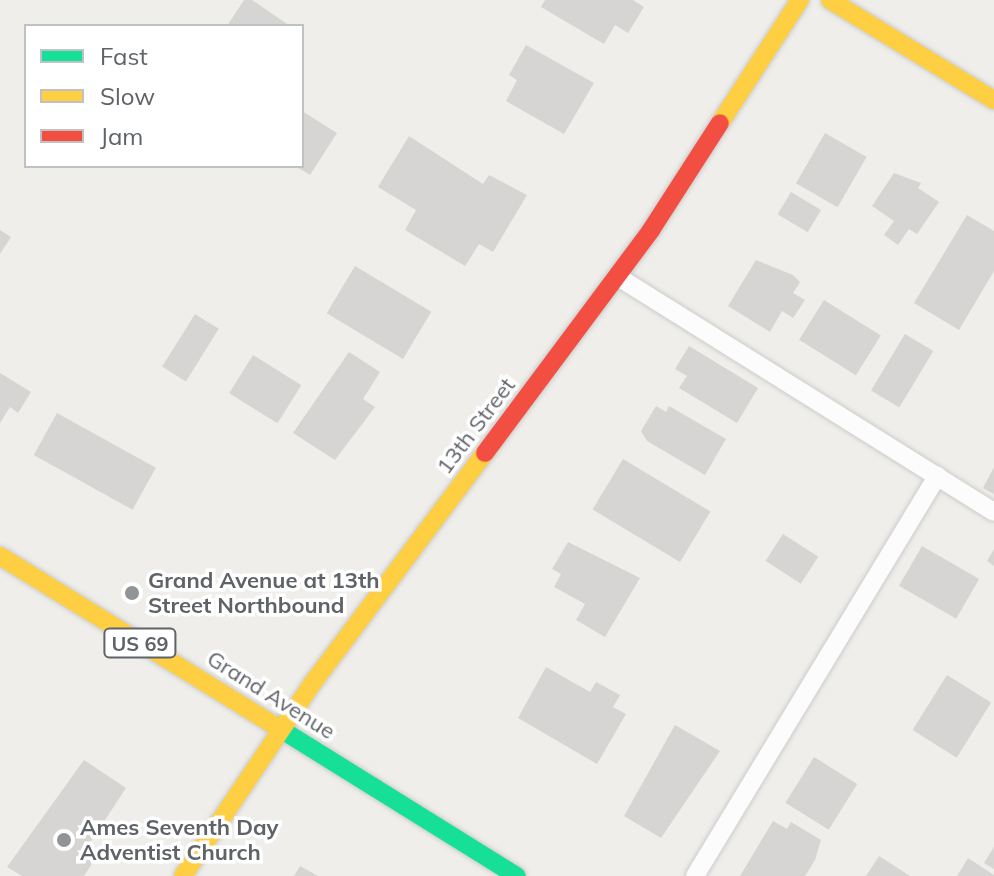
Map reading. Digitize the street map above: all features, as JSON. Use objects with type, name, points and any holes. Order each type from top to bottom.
[{"type":"main road","name":"13th Street","points":[[183,876],[281,728],[618,277],[800,0]]},
{"type":"main road","points":[[830,0],[994,100]]},
{"type":"main road","name":"Grand Avenue","points":[[0,556],[517,876]]},
{"type":"lane","points":[[618,277],[994,512]]},
{"type":"lane","points":[[695,876],[937,476]]},
{"type":"building","points":[[244,0],[252,0],[287,24],[228,24]]},
{"type":"building","points":[[545,0],[633,0],[644,7],[628,33],[615,25],[604,44],[541,7]]},
{"type":"building","points":[[526,45],[594,83],[564,134],[506,101],[517,80],[509,75]]},
{"type":"building","points":[[304,112],[337,133],[310,175],[298,168],[304,168]]},
{"type":"building","points":[[825,133],[867,157],[838,207],[796,183]]},
{"type":"building","points":[[409,136],[483,184],[489,175],[527,195],[493,252],[479,244],[465,266],[405,230],[416,210],[378,187]]},
{"type":"building","points":[[894,173],[921,183],[918,188],[939,202],[917,234],[909,229],[898,245],[884,235],[894,221],[872,206]]},
{"type":"building","points":[[791,192],[821,210],[808,232],[778,214]]},
{"type":"building","points":[[967,215],[994,231],[994,271],[959,330],[914,303]]},
{"type":"building","points":[[0,230],[11,237],[0,254]]},
{"type":"building","points":[[756,260],[793,275],[800,282],[793,293],[805,300],[793,318],[782,311],[770,332],[728,306]]},
{"type":"building","points":[[355,266],[431,312],[403,359],[327,313]]},
{"type":"building","points":[[824,300],[881,336],[856,375],[799,340]]},
{"type":"building","points":[[195,314],[219,329],[186,381],[162,367]]},
{"type":"building","points":[[905,334],[933,351],[899,408],[871,391]]},
{"type":"building","points":[[689,346],[758,388],[737,423],[679,388],[687,376],[675,369]]},
{"type":"building","points":[[349,352],[380,372],[363,399],[375,407],[335,460],[293,433]]},
{"type":"building","points":[[253,355],[301,385],[277,423],[229,393]]},
{"type":"building","points":[[0,373],[31,392],[18,413],[10,407],[0,423]]},
{"type":"building","points":[[656,406],[666,412],[669,406],[726,439],[705,475],[647,441],[641,431]]},
{"type":"building","points":[[57,413],[156,468],[133,510],[34,455]]},
{"type":"building","points":[[623,459],[710,512],[680,562],[593,510]]},
{"type":"building","points":[[994,467],[994,494],[983,488]]},
{"type":"building","points":[[783,534],[818,557],[801,584],[766,561]]},
{"type":"building","points":[[568,542],[640,578],[605,637],[576,620],[585,604],[554,587],[561,574],[552,569]]},
{"type":"building","points":[[922,546],[979,579],[956,619],[899,586]]},
{"type":"building","points":[[994,549],[994,566],[987,561]]},
{"type":"building","points":[[546,667],[590,692],[596,682],[620,695],[613,707],[626,714],[597,764],[518,718]]},
{"type":"building","points":[[947,675],[991,703],[957,758],[913,730]]},
{"type":"building","points":[[675,725],[720,751],[661,838],[624,816]]},
{"type":"building","points":[[814,757],[857,784],[829,830],[785,803]]},
{"type":"building","points":[[84,760],[126,788],[82,855],[93,862],[84,876],[22,876],[7,867]]},
{"type":"building","points":[[773,821],[787,829],[791,822],[821,840],[815,860],[805,876],[740,876]]},
{"type":"building","points":[[994,847],[994,869],[984,863]]},
{"type":"building","points":[[879,856],[910,876],[866,876]]},
{"type":"building","points":[[968,858],[994,875],[994,876],[957,876]]},
{"type":"building","points":[[300,866],[318,876],[294,876]]},
{"type":"traffic: fast","points":[[274,725],[517,876]]},
{"type":"traffic: slow","points":[[720,123],[800,0]]},
{"type":"traffic: slow","points":[[830,0],[994,100]]},
{"type":"traffic: slow","points":[[183,876],[312,684],[485,453]]},
{"type":"traffic: slow","points":[[0,556],[274,725]]},
{"type":"traffic: jam","points":[[485,453],[651,230],[720,123]]},
{"type":"place","name":"Grand Avenue at 13th Street Northbound","points":[[132,593]]},
{"type":"place","name":"Ames Seventh Day Adventist Church","points":[[64,840]]}]
